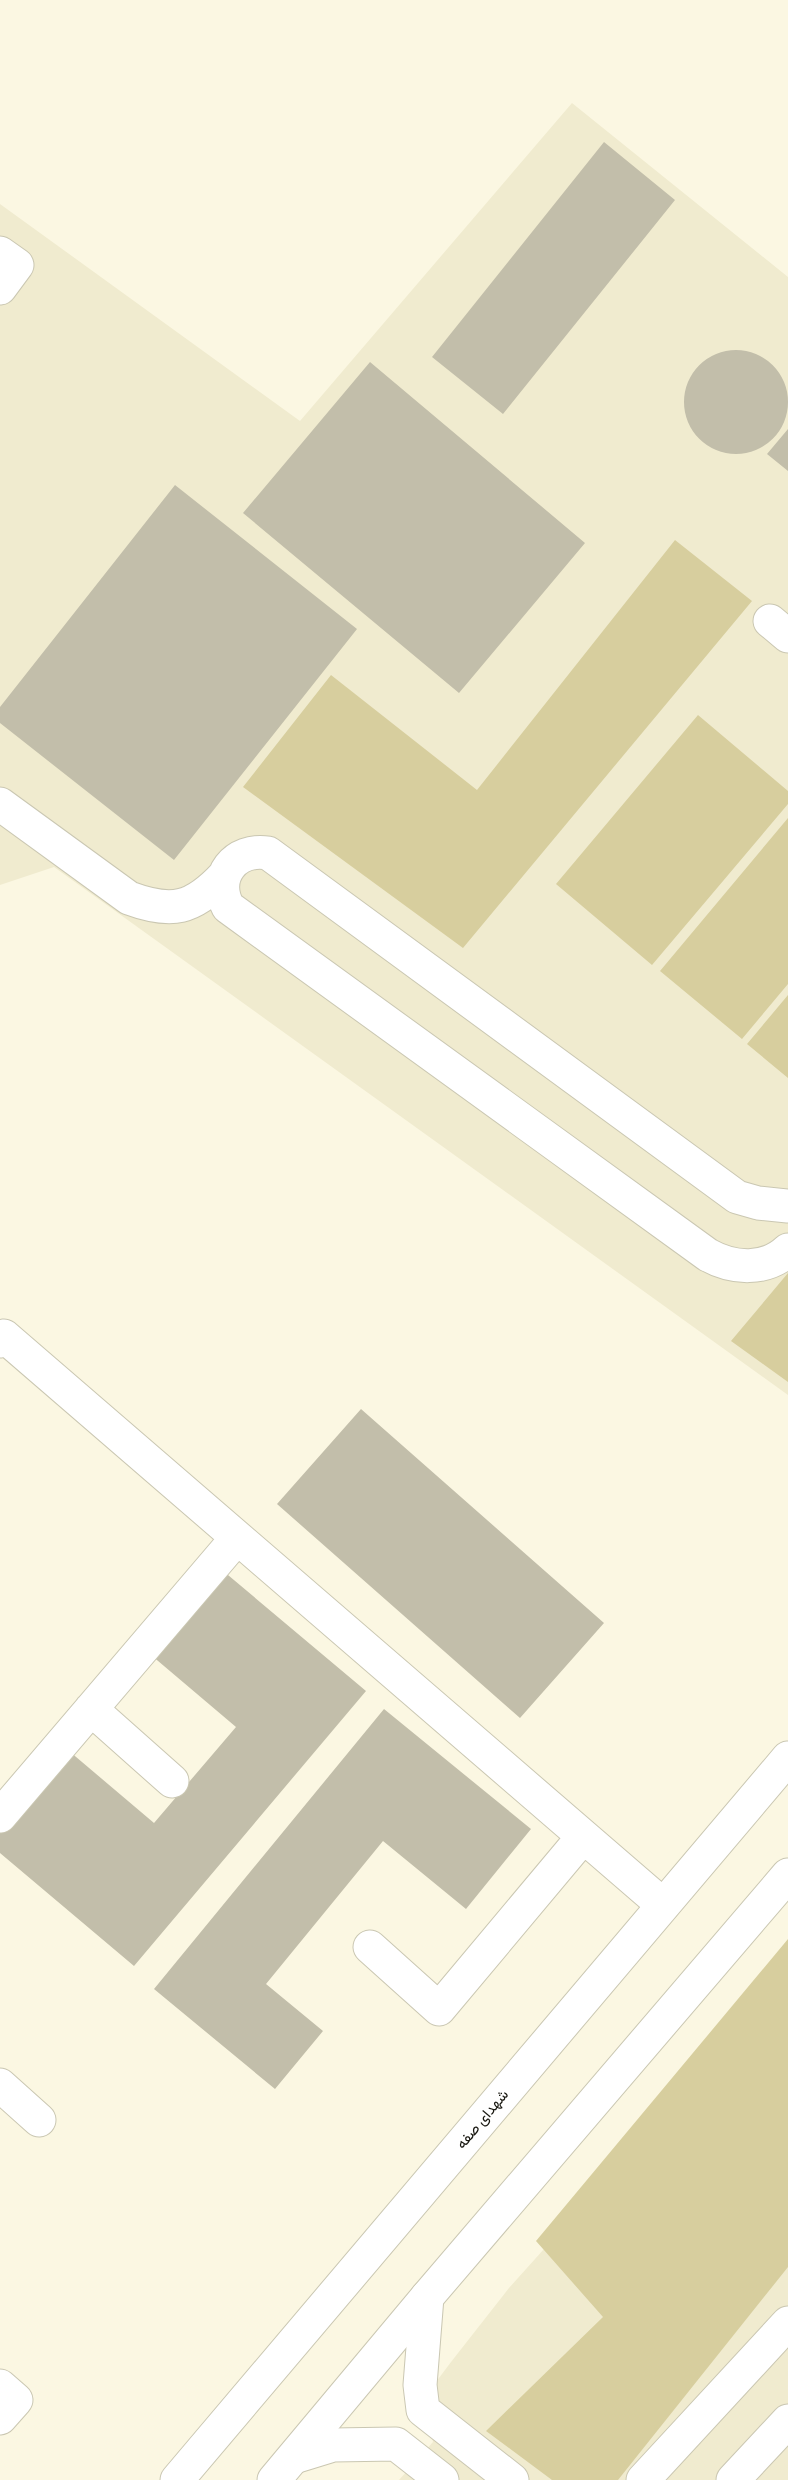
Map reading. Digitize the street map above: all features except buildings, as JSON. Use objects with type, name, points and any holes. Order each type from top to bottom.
[{"type":"main road","points":[[0,253],[17,265],[0,288]]},
{"type":"main road","points":[[0,804],[129,898],[148,905],[178,908],[192,902],[224,876],[237,858],[257,851],[268,853],[737,1197],[759,1203],[788,1206]]},
{"type":"main road","points":[[224,876],[223,897],[228,907],[708,1255],[736,1266],[755,1265],[772,1262],[788,1250]]},
{"type":"main road","points":[[0,1341],[4,1336],[663,1905]]},
{"type":"main road","points":[[0,1816],[237,1538]]},
{"type":"main road","points":[[91,1709],[172,1781]]},
{"type":"main road","name":"شهدای صفه","points":[[177,2480],[788,1758]]},
{"type":"main road","points":[[370,1947],[439,2009],[583,1837]]},
{"type":"main road","points":[[284,2469],[426,2297],[788,1876]]},
{"type":"main road","points":[[0,2085],[39,2120]]},
{"type":"main road","points":[[426,2297],[420,2385],[423,2410],[512,2480]]},
{"type":"main road","points":[[643,2480],[788,2323]]},
{"type":"main road","points":[[0,2386],[16,2400],[0,2418]]},
{"type":"main road","points":[[396,2444],[423,2410]]},
{"type":"main road","points":[[733,2480],[788,2421]]},
{"type":"main road","points":[[284,2469],[333,2445],[396,2444],[442,2480]]},
{"type":"shaded area","points":[[572,103],[788,277],[788,1395],[54,867],[0,885],[0,204],[300,421]]},
{"type":"shaded area","points":[[675,540],[752,601],[463,948],[243,787],[331,675],[477,790]]},
{"type":"shaded area","points":[[698,715],[788,791],[788,804],[652,965],[556,884]]},
{"type":"shaded area","points":[[788,818],[788,984],[742,1039],[660,971]]},
{"type":"shaded area","points":[[788,995],[788,1078],[747,1044]]},
{"type":"shaded area","points":[[788,1273],[788,1382],[731,1341]]},
{"type":"shaded area","points":[[788,1939],[788,2267],[618,2480],[552,2480],[486,2431],[603,2317],[536,2241]]},
{"type":"shaded area","points":[[788,1977],[788,2480],[399,2480],[433,2442],[431,2432],[436,2382],[451,2362],[509,2288]]}]
